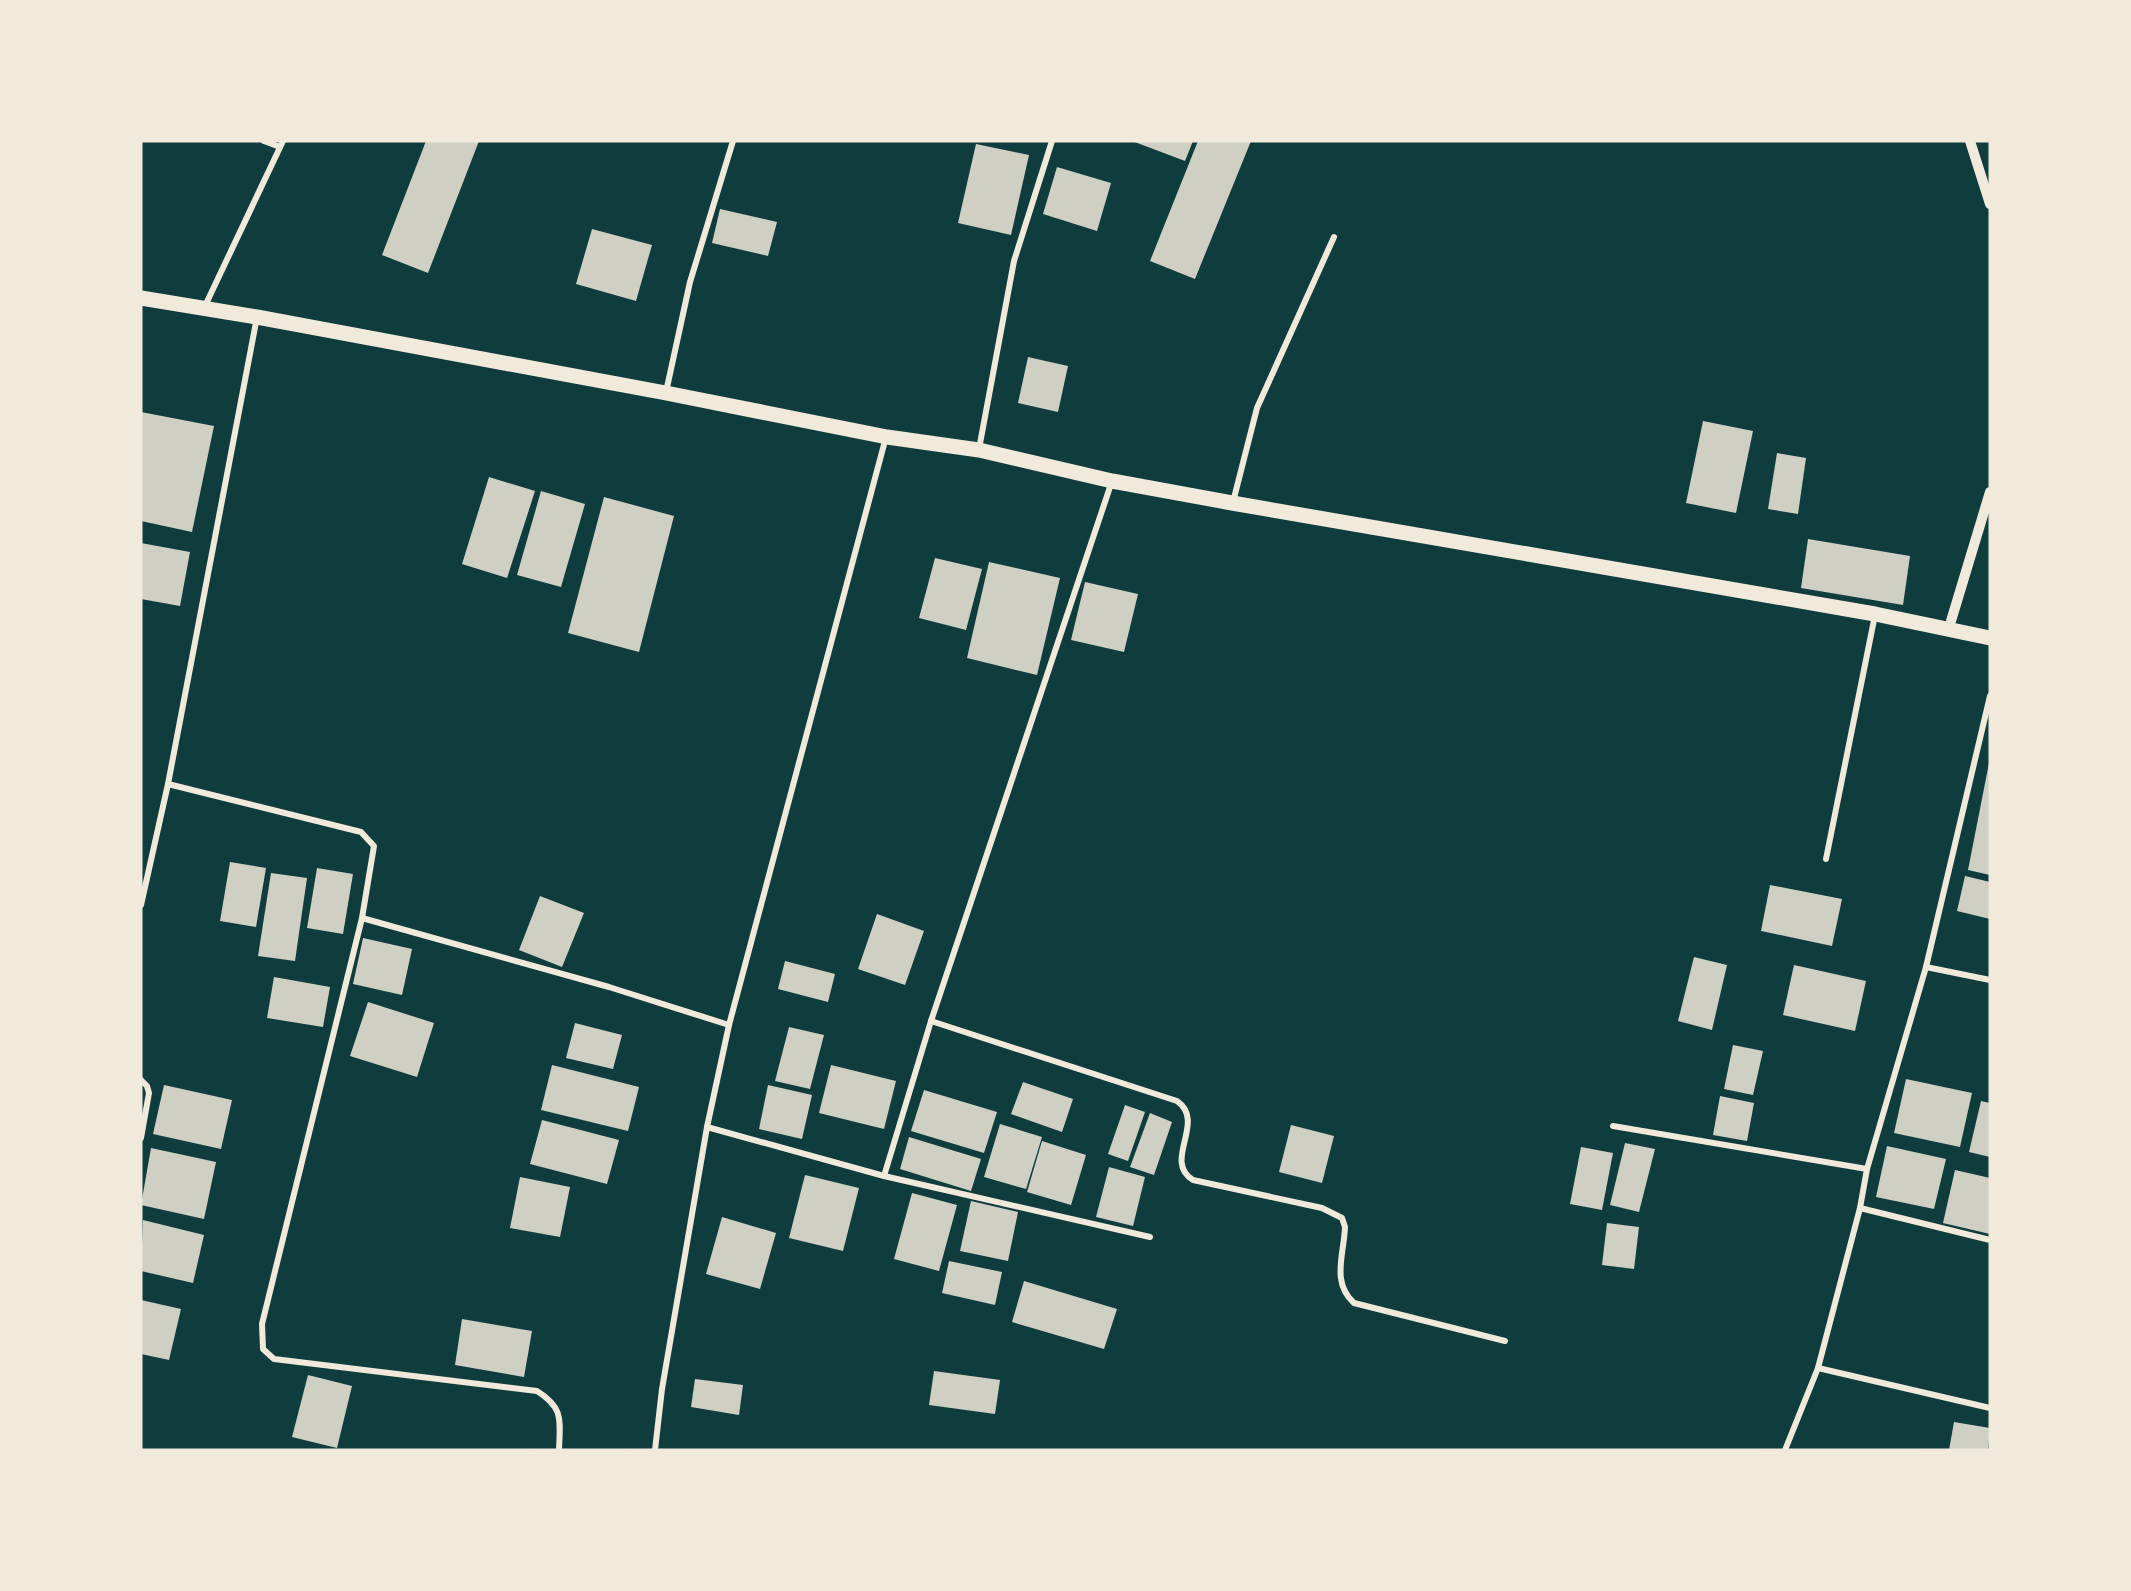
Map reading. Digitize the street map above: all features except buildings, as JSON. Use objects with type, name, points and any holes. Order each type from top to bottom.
[{"type":"main road","points":[[141,298],[257,317],[666,393],[887,437],[979,450],[1112,481],[1875,614],[1990,638]]},
{"type":"street","points":[[204,309],[282,144],[264,141]]},
{"type":"street","points":[[666,393],[690,282],[733,141]]},
{"type":"street","points":[[979,450],[1014,261],[1052,141]]},
{"type":"street","points":[[1970,141],[1990,204]]},
{"type":"street","points":[[1232,503],[1257,408],[1334,237]]},
{"type":"street","points":[[141,905],[168,784],[257,317]]},
{"type":"street","points":[[656,1450],[662,1389],[707,1127],[729,1025],[887,437]]},
{"type":"street","points":[[884,1176],[931,1021],[1112,481]]},
{"type":"street","points":[[1948,631],[1990,492]]},
{"type":"street","points":[[1826,859],[1875,614]]},
{"type":"street","points":[[1785,1450],[1818,1368],[1860,1208],[1867,1169],[1926,967],[1990,696]]},
{"type":"street","points":[[168,784],[361,832],[374,846],[362,918],[262,1324],[263,1349],[274,1359],[537,1391],[555,1404],[559,1412],[559,1450]]},
{"type":"street","points":[[362,918],[598,983],[729,1025]]},
{"type":"street","points":[[1926,967],[1990,980]]},
{"type":"street","points":[[931,1021],[1177,1101],[1187,1112],[1188,1123],[1181,1163],[1182,1171],[1187,1176],[1193,1180],[1322,1208],[1342,1218],[1345,1227],[1339,1283],[1344,1293],[1354,1303],[1504,1341]]},
{"type":"street","points":[[141,1080],[147,1086],[149,1093],[141,1138]]},
{"type":"street","points":[[1613,1126],[1867,1169]]},
{"type":"street","points":[[707,1127],[884,1176],[1149,1237]]},
{"type":"street","points":[[1860,1208],[1990,1240]]},
{"type":"street","points":[[1818,1368],[1990,1408]]}]
